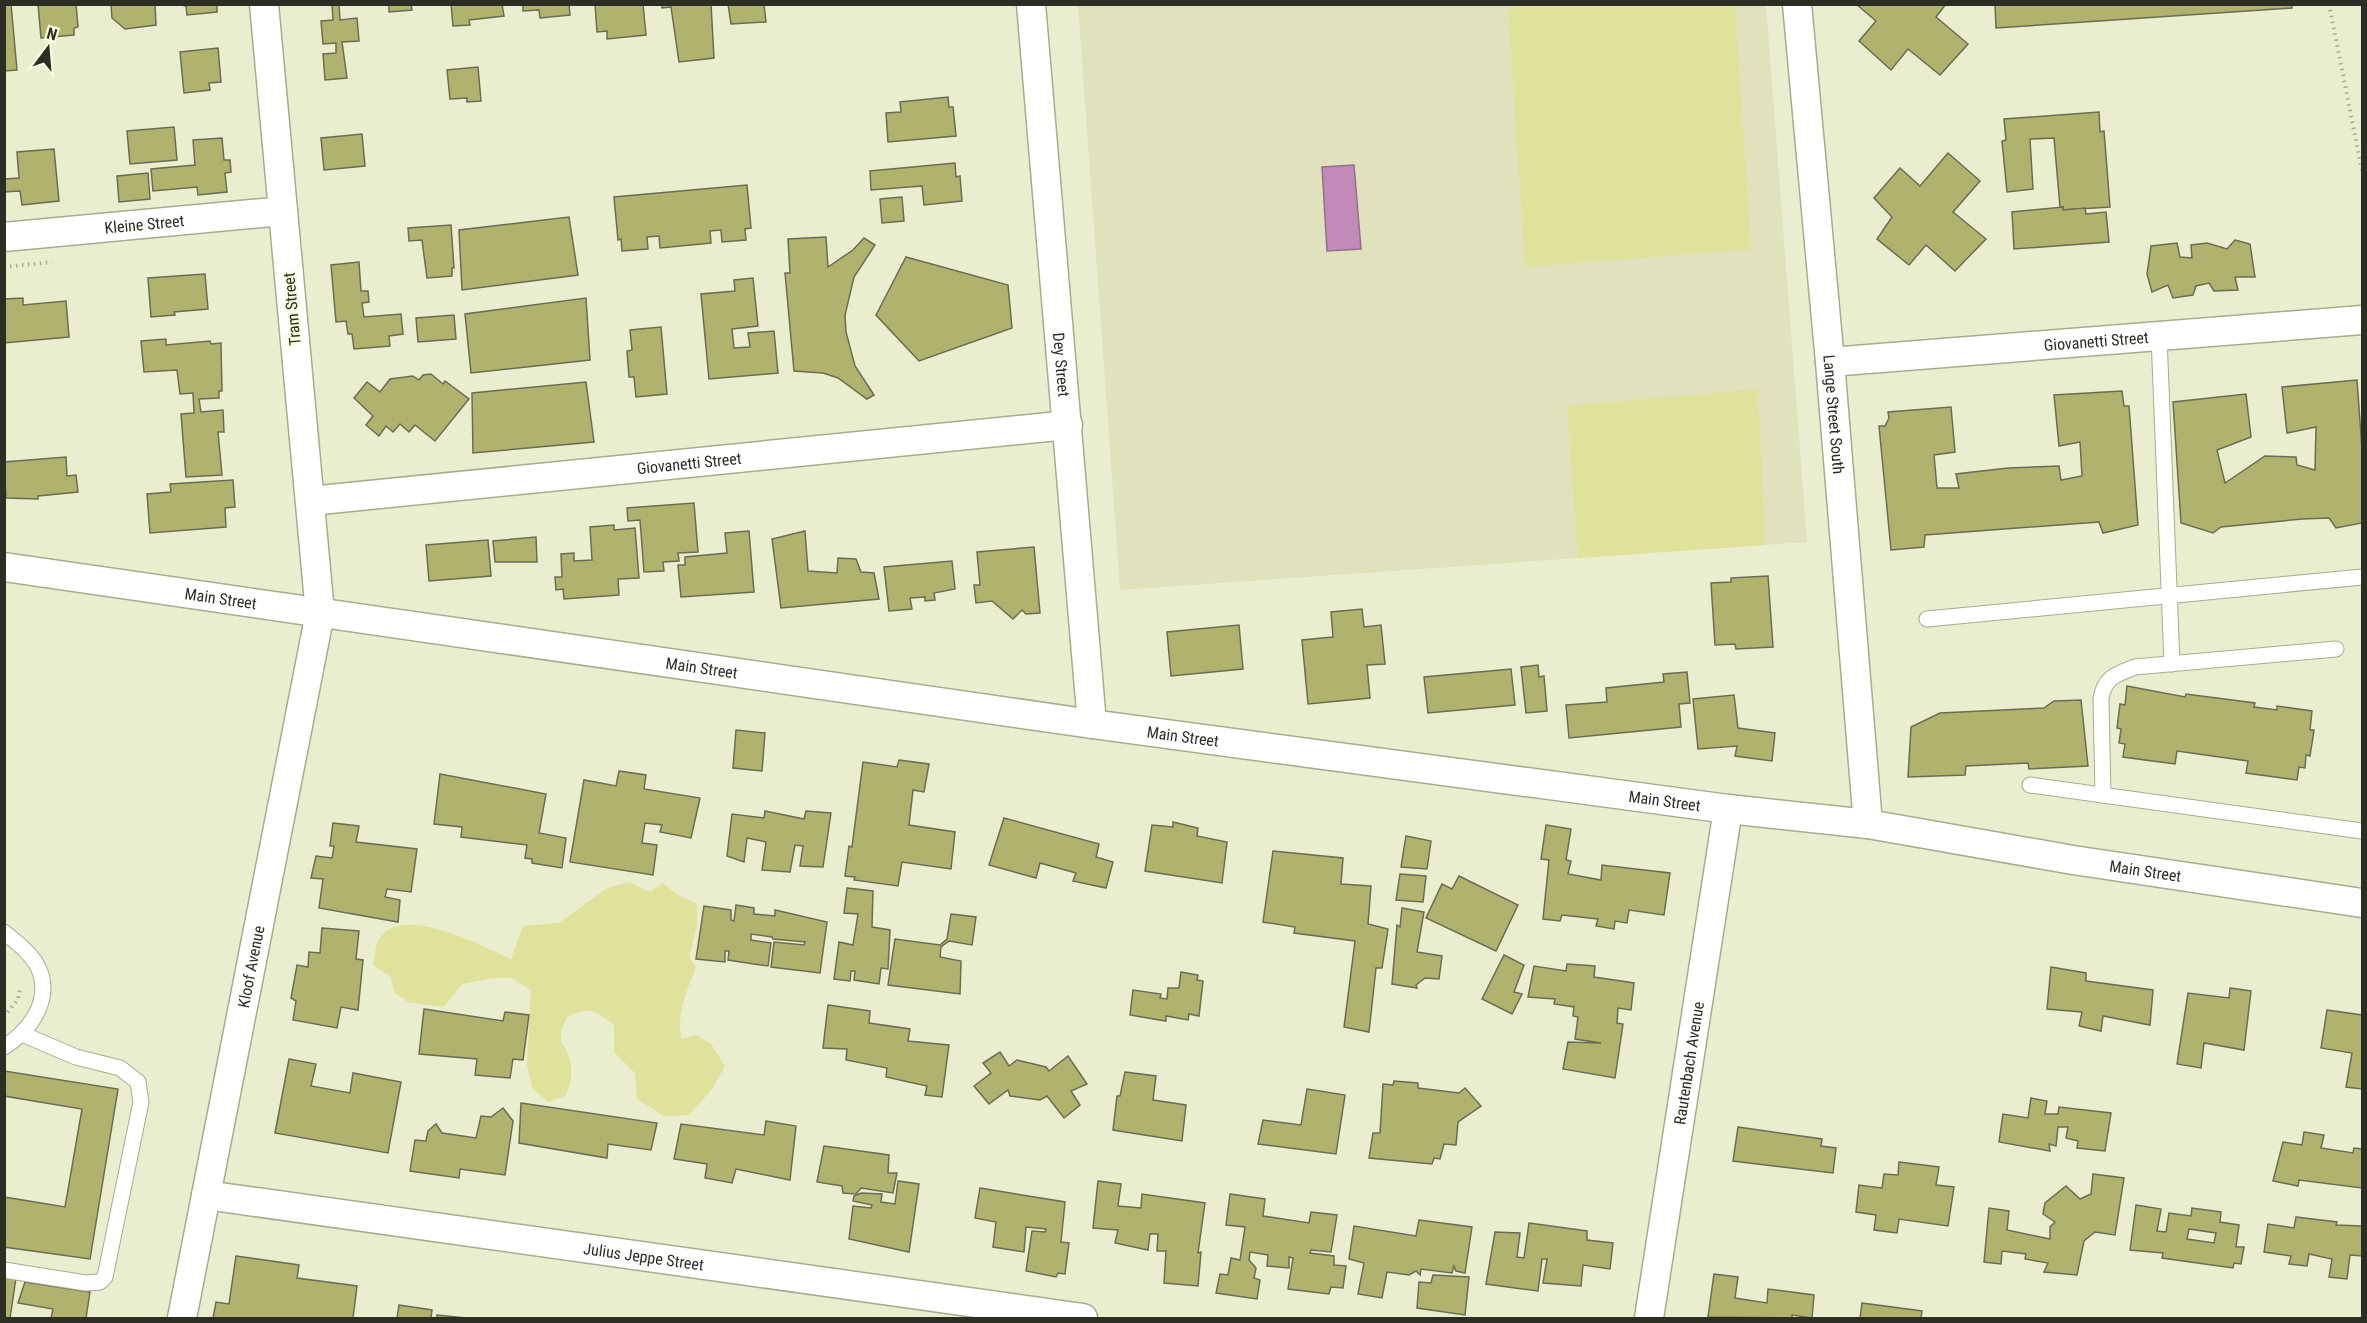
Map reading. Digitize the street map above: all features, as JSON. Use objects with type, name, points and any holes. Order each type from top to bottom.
[{"type":"street","name":"Tram Street","points":[[264,4],[320,612]]},
{"type":"street","name":"Dey Street","points":[[1031,4],[1092,723]]},
{"type":"street","name":"Lange Street South","points":[[1797,4],[1830,362],[1868,825]]},
{"type":"street","name":"Kleine Street","points":[[4,237],[283,211]]},
{"type":"street","name":"Giovanetti Street","points":[[1830,362],[2362,320]]},
{"type":"street","name":"Giovanetti Street","points":[[310,501],[1068,426]]},
{"type":"street","name":"Main Street","points":[[4,567],[1092,723],[1728,809],[1868,825],[2073,860],[2362,903]]},
{"type":"street","name":"Kloof Avenue","points":[[182,1318],[320,612]]},
{"type":"street","name":"Rautenbach Avenue","points":[[1649,1318],[1728,809]]},
{"type":"street","name":"Julius Jeppe Street","points":[[206,1195],[1083,1318]]},
{"type":"lane","points":[[2159,336],[2172,664]]},
{"type":"lane","points":[[1927,619],[2362,577]]},
{"type":"lane","points":[[2103,795],[2103,687],[2112,676],[2135,667],[2336,649]]},
{"type":"lane","points":[[2030,785],[2362,831]]},
{"type":"lane","points":[[4,932],[38,967],[42,986],[37,1014],[22,1034],[4,1047]]},
{"type":"lane","points":[[4,1270],[86,1283],[100,1282],[105,1277],[141,1102],[138,1082],[120,1068],[76,1056],[22,1034]]},
{"type":"path","points":[[2329,4],[2362,171]]},
{"type":"path","points":[[4,1017],[18,999],[22,984],[18,945]]},
{"type":"shaded area","points":[[1078,5],[1766,5],[1807,542],[1120,590]]},
{"type":"shaded area","points":[[1354,165],[1361,249],[1327,251],[1322,167]]},
{"type":"green space","points":[[1508,5],[1735,5],[1751,249],[1525,267]]},
{"type":"green space","points":[[1758,389],[1765,545],[1578,558],[1567,406]]},
{"type":"green space","points":[[630,882],[650,892],[662,883],[682,897],[697,903],[697,926],[689,957],[696,967],[683,1003],[680,1030],[682,1039],[697,1035],[711,1044],[725,1066],[713,1088],[689,1115],[664,1116],[637,1099],[635,1073],[614,1052],[614,1025],[597,1013],[582,1011],[568,1016],[561,1030],[561,1042],[570,1061],[570,1082],[565,1096],[548,1102],[532,1088],[527,1064],[531,990],[512,978],[493,978],[462,984],[444,1007],[408,1002],[394,992],[391,977],[373,965],[380,938],[391,928],[406,925],[424,926],[444,931],[511,959],[523,926],[559,923],[607,888]]},
{"type":"building","points":[[4,4],[11,4],[17,70],[4,71]]},
{"type":"building","points":[[38,4],[76,4],[78,27],[74,28],[74,35],[41,38]]},
{"type":"building","points":[[111,4],[155,4],[156,25],[125,29],[112,18]]},
{"type":"building","points":[[177,4],[217,4],[217,12],[187,15],[186,6]]},
{"type":"building","points":[[332,4],[339,4],[340,20],[357,18],[359,41],[342,42],[347,78],[325,80],[323,54],[336,53],[336,43],[323,44],[321,21],[333,20]]},
{"type":"building","points":[[389,4],[411,4],[412,10],[389,12]]},
{"type":"building","points":[[451,4],[502,4],[504,16],[469,20],[470,25],[453,26]]},
{"type":"building","points":[[523,4],[569,4],[570,15],[540,18],[539,10],[523,11]]},
{"type":"building","points":[[595,4],[643,4],[646,35],[607,39],[607,31],[597,32]]},
{"type":"building","points":[[662,4],[711,4],[714,58],[679,62],[671,7],[662,8]]},
{"type":"building","points":[[728,4],[764,4],[766,22],[731,24]]},
{"type":"building","points":[[1856,4],[1946,4],[1936,17],[1968,44],[1940,75],[1908,49],[1891,70],[1859,41],[1876,21]]},
{"type":"building","points":[[1995,4],[2292,4],[2292,8],[1996,28]]},
{"type":"building","points":[[218,48],[221,82],[209,83],[210,90],[184,93],[180,52]]},
{"type":"building","points":[[478,67],[481,101],[467,102],[467,98],[450,99],[447,70]]},
{"type":"building","points":[[948,97],[949,107],[953,107],[956,136],[888,142],[886,113],[901,112],[900,102]]},
{"type":"building","points":[[2099,112],[2100,132],[2104,131],[2110,207],[2063,210],[2063,207],[2060,207],[2054,138],[2030,139],[2033,189],[2007,192],[2002,141],[2006,140],[2004,119]]},
{"type":"building","points":[[174,127],[177,160],[130,164],[127,131]]},
{"type":"building","points":[[362,134],[365,166],[324,170],[321,138]]},
{"type":"building","points":[[222,138],[224,160],[230,160],[231,172],[225,173],[227,192],[198,195],[197,187],[153,191],[151,169],[195,165],[193,140]]},
{"type":"building","points":[[54,149],[59,201],[22,205],[20,191],[4,192],[4,179],[19,178],[17,152]]},
{"type":"building","points":[[1948,153],[1980,181],[1953,212],[1986,239],[1955,271],[1926,245],[1909,265],[1877,239],[1892,217],[1874,198],[1900,168],[1920,186]]},
{"type":"building","points":[[955,163],[956,177],[960,176],[962,201],[924,205],[922,186],[871,190],[870,171]]},
{"type":"building","points":[[148,173],[150,199],[119,202],[117,176]]},
{"type":"building","points":[[747,185],[751,228],[745,229],[746,240],[722,242],[721,230],[710,231],[711,243],[660,248],[659,236],[647,237],[648,249],[622,251],[621,239],[618,240],[614,197]]},
{"type":"building","points":[[902,197],[904,221],[882,223],[880,199]]},
{"type":"building","points":[[2063,207],[2063,210],[2085,208],[2086,214],[2106,212],[2109,242],[2014,249],[2012,212]]},
{"type":"building","points":[[569,217],[578,275],[462,290],[459,230]]},
{"type":"building","points":[[451,225],[454,268],[452,268],[452,276],[427,278],[422,240],[409,241],[408,228]]},
{"type":"building","points":[[826,237],[828,267],[853,250],[864,238],[875,245],[854,277],[845,315],[846,332],[855,366],[874,395],[867,399],[838,378],[823,373],[794,371],[785,273],[790,273],[788,239]]},
{"type":"building","points":[[2235,240],[2250,244],[2255,277],[2235,277],[2238,290],[2214,291],[2209,283],[2196,286],[2193,295],[2173,298],[2168,285],[2152,292],[2147,274],[2151,246],[2177,243],[2180,257],[2192,258],[2191,245],[2207,243],[2227,249]]},
{"type":"building","points":[[906,257],[1008,285],[1012,328],[919,361],[876,315]]},
{"type":"building","points":[[359,262],[361,291],[368,291],[369,302],[362,303],[364,317],[401,314],[403,334],[389,336],[390,346],[354,349],[352,334],[348,334],[346,321],[336,322],[331,265]]},
{"type":"building","points":[[205,274],[208,309],[151,317],[148,278]]},
{"type":"building","points":[[753,278],[758,326],[732,329],[734,348],[750,347],[748,333],[774,331],[778,373],[709,379],[701,294],[735,291],[734,280]]},
{"type":"building","points":[[23,298],[23,305],[66,301],[69,337],[4,343],[4,299]]},
{"type":"building","points":[[586,298],[590,360],[471,373],[465,314]]},
{"type":"building","points":[[454,315],[456,339],[418,342],[416,318]]},
{"type":"building","points":[[661,327],[667,394],[636,397],[634,377],[629,377],[627,351],[632,350],[630,330]]},
{"type":"building","points":[[166,339],[166,345],[210,341],[211,344],[221,343],[222,391],[219,391],[219,398],[199,399],[201,412],[223,410],[224,432],[218,432],[222,475],[186,477],[181,414],[194,413],[193,393],[180,394],[177,370],[144,372],[141,341]]},
{"type":"building","points":[[431,374],[443,384],[445,381],[469,399],[435,441],[415,425],[409,432],[400,424],[393,432],[386,426],[379,436],[366,425],[373,416],[354,398],[367,382],[380,392],[390,379],[413,376],[419,380],[423,375]]},
{"type":"building","points":[[2357,380],[2362,449],[2362,523],[2336,528],[2329,518],[2302,519],[2221,527],[2213,533],[2181,523],[2173,402],[2246,394],[2251,437],[2217,450],[2225,483],[2265,456],[2296,457],[2297,465],[2315,470],[2316,427],[2287,433],[2282,387]]},
{"type":"building","points":[[586,382],[594,442],[473,453],[472,393]]},
{"type":"building","points":[[2122,391],[2124,406],[2129,406],[2138,525],[2103,533],[2099,522],[1925,535],[1924,547],[1891,550],[1879,426],[1885,426],[1889,418],[1888,412],[1951,407],[1955,452],[1934,455],[1937,488],[1959,488],[1956,474],[2008,468],[2059,466],[2061,480],[2082,476],[2080,442],[2059,446],[2054,395]]},
{"type":"building","points":[[66,457],[67,476],[76,475],[78,492],[38,496],[38,499],[6,498],[4,462]]},
{"type":"building","points":[[233,480],[235,507],[225,508],[226,527],[150,533],[147,494],[171,492],[170,484]]},
{"type":"building","points":[[694,503],[698,552],[678,553],[679,561],[663,562],[664,571],[644,572],[640,520],[628,521],[627,508]]},
{"type":"building","points":[[614,525],[614,530],[635,528],[639,578],[618,579],[619,595],[564,599],[563,589],[556,590],[555,577],[562,577],[561,554],[574,553],[574,561],[592,560],[590,527]]},
{"type":"building","points":[[749,531],[754,592],[681,597],[678,565],[685,565],[685,557],[727,553],[725,533]]},
{"type":"building","points":[[805,531],[808,571],[837,573],[838,558],[856,559],[861,572],[874,573],[879,599],[781,608],[772,539]]},
{"type":"building","points":[[536,537],[537,562],[495,562],[493,541]]},
{"type":"building","points":[[488,540],[491,576],[429,581],[426,545]]},
{"type":"building","points":[[1034,547],[1040,613],[1026,614],[1022,610],[1013,619],[992,601],[976,603],[974,585],[980,585],[977,552]]},
{"type":"building","points":[[952,561],[955,589],[934,593],[935,600],[925,601],[925,597],[910,598],[912,609],[889,611],[884,567]]},
{"type":"building","points":[[1768,576],[1773,647],[1736,649],[1735,644],[1715,645],[1711,583],[1731,582],[1731,578]]},
{"type":"building","points":[[1362,609],[1364,627],[1381,625],[1385,664],[1367,665],[1370,698],[1308,704],[1302,640],[1333,637],[1331,612]]},
{"type":"building","points":[[1239,625],[1243,669],[1171,676],[1167,632]]},
{"type":"building","points":[[1538,665],[1539,677],[1544,676],[1547,711],[1526,713],[1521,667]]},
{"type":"building","points":[[1511,669],[1515,705],[1428,713],[1424,677]]},
{"type":"building","points":[[1687,672],[1690,703],[1679,704],[1681,727],[1569,738],[1566,705],[1607,702],[1606,688],[1664,682],[1663,674]]},
{"type":"building","points":[[2127,686],[2185,697],[2186,694],[2255,703],[2254,707],[2277,710],[2277,706],[2312,711],[2310,730],[2314,730],[2310,756],[2306,755],[2305,768],[2299,767],[2297,780],[2246,773],[2248,761],[2177,751],[2175,764],[2123,757],[2125,744],[2119,743],[2121,729],[2117,728],[2120,704],[2125,705]]},
{"type":"building","points":[[1734,695],[1738,728],[1775,733],[1772,761],[1735,756],[1737,746],[1698,749],[1693,699]]},
{"type":"building","points":[[2081,700],[2088,766],[2029,769],[2028,763],[1966,766],[1965,775],[1908,777],[1911,727],[1940,713],[2044,708],[2054,701]]},
{"type":"building","points":[[736,730],[765,733],[762,771],[733,768]]},
{"type":"building","points":[[899,760],[929,764],[924,792],[913,790],[909,825],[955,832],[951,869],[902,862],[898,886],[854,880],[855,877],[845,876],[849,846],[852,847],[863,762],[897,767]]},
{"type":"building","points":[[619,771],[646,775],[644,789],[700,798],[691,838],[660,832],[662,825],[645,823],[642,843],[657,845],[653,875],[570,862],[584,780],[616,786]]},
{"type":"building","points":[[440,774],[546,794],[539,833],[566,838],[562,868],[532,863],[532,859],[525,858],[527,845],[461,837],[462,827],[434,824]]},
{"type":"building","points":[[765,811],[804,819],[806,811],[831,813],[823,867],[800,866],[803,846],[795,845],[790,872],[762,870],[766,842],[747,838],[744,862],[727,856],[732,814],[764,818]]},
{"type":"building","points":[[1004,818],[1099,844],[1096,857],[1113,862],[1106,888],[1073,881],[1076,873],[1040,863],[1036,878],[989,865]]},
{"type":"building","points":[[1173,822],[1198,828],[1197,836],[1227,842],[1222,883],[1145,871],[1152,825],[1173,827]]},
{"type":"building","points":[[333,823],[359,826],[356,842],[417,849],[411,892],[387,889],[385,897],[400,900],[398,922],[319,908],[323,879],[311,878],[316,856],[332,858],[334,846],[330,846]]},
{"type":"building","points":[[1546,825],[1571,829],[1566,860],[1571,861],[1568,874],[1601,880],[1602,865],[1670,873],[1664,915],[1629,910],[1627,923],[1615,921],[1614,929],[1596,926],[1598,919],[1562,915],[1560,921],[1543,919],[1549,860],[1541,859]]},
{"type":"building","points":[[1406,836],[1431,841],[1427,869],[1401,867]]},
{"type":"building","points":[[1273,851],[1343,858],[1341,884],[1371,886],[1368,924],[1388,929],[1382,968],[1376,968],[1369,1032],[1344,1027],[1355,941],[1294,933],[1295,927],[1263,922]]},
{"type":"building","points":[[1400,874],[1426,876],[1423,902],[1396,900]]},
{"type":"building","points":[[1459,876],[1518,905],[1496,951],[1426,918],[1442,884],[1452,889]]},
{"type":"building","points":[[847,888],[873,891],[872,927],[890,930],[888,969],[881,968],[879,984],[854,980],[855,971],[851,971],[850,981],[834,979],[839,942],[853,945],[858,914],[844,913]]},
{"type":"building","points":[[736,905],[754,908],[754,914],[775,916],[775,910],[827,922],[820,973],[771,967],[774,942],[804,945],[805,942],[751,934],[751,940],[771,943],[768,966],[728,960],[729,951],[725,951],[725,962],[696,959],[704,906],[731,910],[731,920],[734,921]]},
{"type":"building","points":[[1402,908],[1424,912],[1417,952],[1442,956],[1439,979],[1425,978],[1416,985],[1417,988],[1392,984],[1397,925],[1400,927]]},
{"type":"building","points":[[951,914],[976,917],[972,945],[949,941],[941,947],[940,957],[961,961],[960,994],[888,985],[895,939],[940,945],[947,939]]},
{"type":"building","points":[[322,928],[359,931],[356,959],[363,960],[358,1010],[341,1007],[337,1028],[293,1020],[296,1001],[291,998],[297,965],[308,967],[309,952],[320,953]]},
{"type":"building","points":[[1504,955],[1524,965],[1514,992],[1522,994],[1512,1014],[1482,999]]},
{"type":"building","points":[[1567,964],[1595,966],[1594,977],[1634,983],[1631,1010],[1618,1008],[1617,1023],[1623,1024],[1615,1078],[1563,1069],[1568,1042],[1601,1043],[1575,1039],[1578,1017],[1573,1016],[1574,1007],[1554,1004],[1555,999],[1528,997],[1534,966],[1566,971]]},
{"type":"building","points":[[2051,967],[2086,973],[2086,981],[2153,990],[2150,1025],[2103,1016],[2101,1031],[2079,1026],[2082,1012],[2047,1009]]},
{"type":"building","points":[[1181,972],[1198,975],[1197,980],[1203,981],[1199,1016],[1189,1014],[1188,1020],[1166,1016],[1166,1021],[1130,1015],[1133,990],[1161,994],[1160,998],[1167,999],[1168,988],[1179,988]]},
{"type":"building","points":[[2230,988],[2251,991],[2244,1050],[2204,1043],[2201,1068],[2177,1064],[2188,993],[2229,998]]},
{"type":"building","points":[[828,1005],[870,1011],[869,1023],[910,1029],[908,1041],[949,1045],[942,1097],[925,1095],[927,1086],[886,1077],[887,1068],[846,1060],[847,1049],[823,1048]]},
{"type":"building","points":[[424,1009],[503,1021],[505,1012],[529,1015],[523,1060],[513,1059],[510,1078],[475,1075],[477,1059],[419,1054]]},
{"type":"building","points":[[2327,1010],[2362,1015],[2362,1089],[2346,1087],[2352,1053],[2321,1048]]},
{"type":"building","points":[[1000,1052],[1009,1066],[1017,1060],[1046,1067],[1049,1071],[1068,1056],[1087,1084],[1071,1091],[1080,1105],[1064,1118],[1047,1096],[1040,1100],[1010,1096],[1008,1090],[989,1104],[974,1086],[991,1073],[983,1063]]},
{"type":"building","points":[[289,1059],[316,1064],[311,1086],[350,1093],[353,1073],[401,1082],[388,1153],[275,1133]]},
{"type":"building","points":[[4,1071],[118,1089],[90,1259],[4,1247],[4,1197],[65,1207],[82,1109],[4,1096]]},
{"type":"building","points":[[1125,1072],[1156,1076],[1153,1100],[1186,1105],[1182,1141],[1113,1130],[1117,1096],[1120,1096]]},
{"type":"building","points":[[1394,1081],[1418,1083],[1418,1088],[1459,1093],[1465,1088],[1481,1106],[1458,1122],[1456,1145],[1444,1144],[1440,1159],[1434,1158],[1432,1164],[1369,1158],[1373,1133],[1380,1133],[1383,1084],[1393,1085]]},
{"type":"building","points":[[1307,1089],[1345,1095],[1336,1154],[1258,1144],[1263,1120],[1301,1125]]},
{"type":"building","points":[[2031,1098],[2047,1101],[2045,1114],[2058,1114],[2059,1107],[2111,1113],[2105,1151],[2077,1148],[2078,1141],[2066,1138],[2068,1127],[2058,1127],[2056,1146],[2049,1144],[2050,1151],[1999,1142],[2003,1114],[2028,1118]]},
{"type":"building","points":[[521,1103],[657,1123],[651,1150],[608,1144],[607,1158],[519,1143]]},
{"type":"building","points":[[503,1108],[513,1121],[505,1175],[460,1169],[459,1178],[410,1171],[415,1140],[426,1141],[428,1131],[436,1124],[442,1133],[476,1138],[481,1116],[491,1117]]},
{"type":"building","points":[[766,1121],[796,1126],[790,1180],[736,1169],[732,1183],[705,1178],[707,1164],[674,1159],[681,1124],[764,1135]]},
{"type":"building","points":[[1738,1127],[1822,1139],[1821,1146],[1836,1148],[1833,1173],[1733,1161]]},
{"type":"building","points":[[2304,1132],[2324,1135],[2321,1148],[2353,1153],[2354,1148],[2362,1149],[2362,1188],[2299,1180],[2298,1186],[2273,1181],[2283,1142],[2302,1145]]},
{"type":"building","points":[[824,1146],[889,1155],[888,1173],[897,1173],[893,1193],[861,1188],[856,1194],[843,1193],[842,1186],[817,1182]]},
{"type":"building","points":[[1899,1162],[1939,1167],[1936,1185],[1954,1187],[1948,1226],[1899,1219],[1897,1233],[1874,1230],[1876,1215],[1856,1212],[1859,1185],[1882,1188],[1884,1174],[1898,1175]]},
{"type":"building","points":[[2093,1174],[2124,1178],[2115,1235],[2095,1232],[2084,1241],[2077,1275],[2044,1272],[2048,1263],[2025,1259],[2026,1254],[2002,1251],[2001,1264],[1984,1262],[1989,1208],[2009,1211],[2007,1230],[2050,1239],[2050,1227],[2055,1222],[2043,1214],[2045,1203],[2066,1186],[2080,1199],[2091,1194]]},
{"type":"building","points":[[898,1181],[919,1184],[909,1252],[849,1239],[853,1206],[871,1208],[872,1205],[853,1201],[854,1196],[861,1193],[882,1194],[881,1202],[895,1204]]},
{"type":"building","points":[[1098,1181],[1121,1184],[1118,1206],[1141,1208],[1142,1194],[1205,1203],[1198,1253],[1201,1252],[1198,1286],[1164,1283],[1166,1251],[1157,1251],[1158,1234],[1150,1234],[1148,1250],[1115,1243],[1118,1230],[1093,1228]]},
{"type":"building","points":[[980,1188],[1065,1202],[1061,1242],[1069,1243],[1065,1274],[1058,1273],[1056,1277],[1026,1271],[1032,1231],[1045,1232],[1046,1229],[1026,1227],[1024,1252],[993,1247],[996,1222],[975,1218]]},
{"type":"building","points":[[1230,1194],[1265,1199],[1263,1216],[1309,1223],[1311,1212],[1337,1215],[1331,1252],[1311,1250],[1310,1253],[1334,1256],[1334,1265],[1346,1266],[1343,1288],[1331,1287],[1329,1294],[1288,1289],[1293,1258],[1289,1257],[1289,1268],[1267,1266],[1268,1255],[1250,1252],[1249,1260],[1256,1268],[1254,1278],[1260,1280],[1257,1299],[1216,1293],[1220,1274],[1228,1275],[1231,1258],[1240,1260],[1245,1227],[1226,1225]]},
{"type":"building","points":[[2136,1205],[2161,1209],[2157,1231],[2166,1232],[2169,1213],[2191,1216],[2192,1208],[2221,1212],[2220,1222],[2239,1225],[2236,1247],[2244,1247],[2241,1264],[2234,1263],[2233,1268],[2162,1258],[2163,1253],[2130,1250]],"holes":[[[2189,1229],[2216,1233],[2214,1243],[2187,1239]]]},
{"type":"building","points":[[2296,1217],[2337,1222],[2336,1225],[2362,1226],[2362,1256],[2350,1255],[2347,1279],[2329,1277],[2332,1259],[2309,1254],[2307,1266],[2289,1264],[2291,1256],[2264,1252],[2268,1224],[2294,1228]]},
{"type":"building","points":[[1419,1220],[1472,1227],[1465,1273],[1456,1271],[1454,1266],[1452,1273],[1421,1269],[1420,1275],[1416,1271],[1409,1275],[1387,1272],[1382,1298],[1358,1294],[1364,1263],[1349,1259],[1354,1226],[1416,1236]]},
{"type":"building","points":[[1529,1223],[1587,1231],[1587,1240],[1613,1243],[1610,1269],[1583,1265],[1581,1286],[1543,1283],[1547,1259],[1542,1259],[1538,1291],[1486,1284],[1495,1232],[1520,1233],[1517,1257],[1524,1258]]},
{"type":"building","points":[[236,1256],[299,1265],[297,1278],[357,1286],[353,1318],[213,1318],[216,1302],[229,1304]]},
{"type":"building","points":[[1714,1274],[1738,1277],[1735,1298],[1767,1303],[1768,1289],[1814,1295],[1812,1318],[1792,1315],[1792,1318],[1708,1317]]},
{"type":"building","points":[[1433,1275],[1469,1277],[1465,1315],[1417,1308],[1419,1282],[1431,1283]]},
{"type":"building","points":[[4,1276],[16,1278],[10,1318],[4,1318]]},
{"type":"building","points":[[25,1282],[90,1292],[86,1318],[51,1318],[53,1309],[18,1303]]},
{"type":"building","points":[[1862,1303],[1922,1311],[1921,1318],[1860,1318]]},
{"type":"building","points":[[399,1305],[432,1310],[431,1318],[397,1318]]},
{"type":"building","points":[[437,1315],[466,1318],[437,1318]]}]
